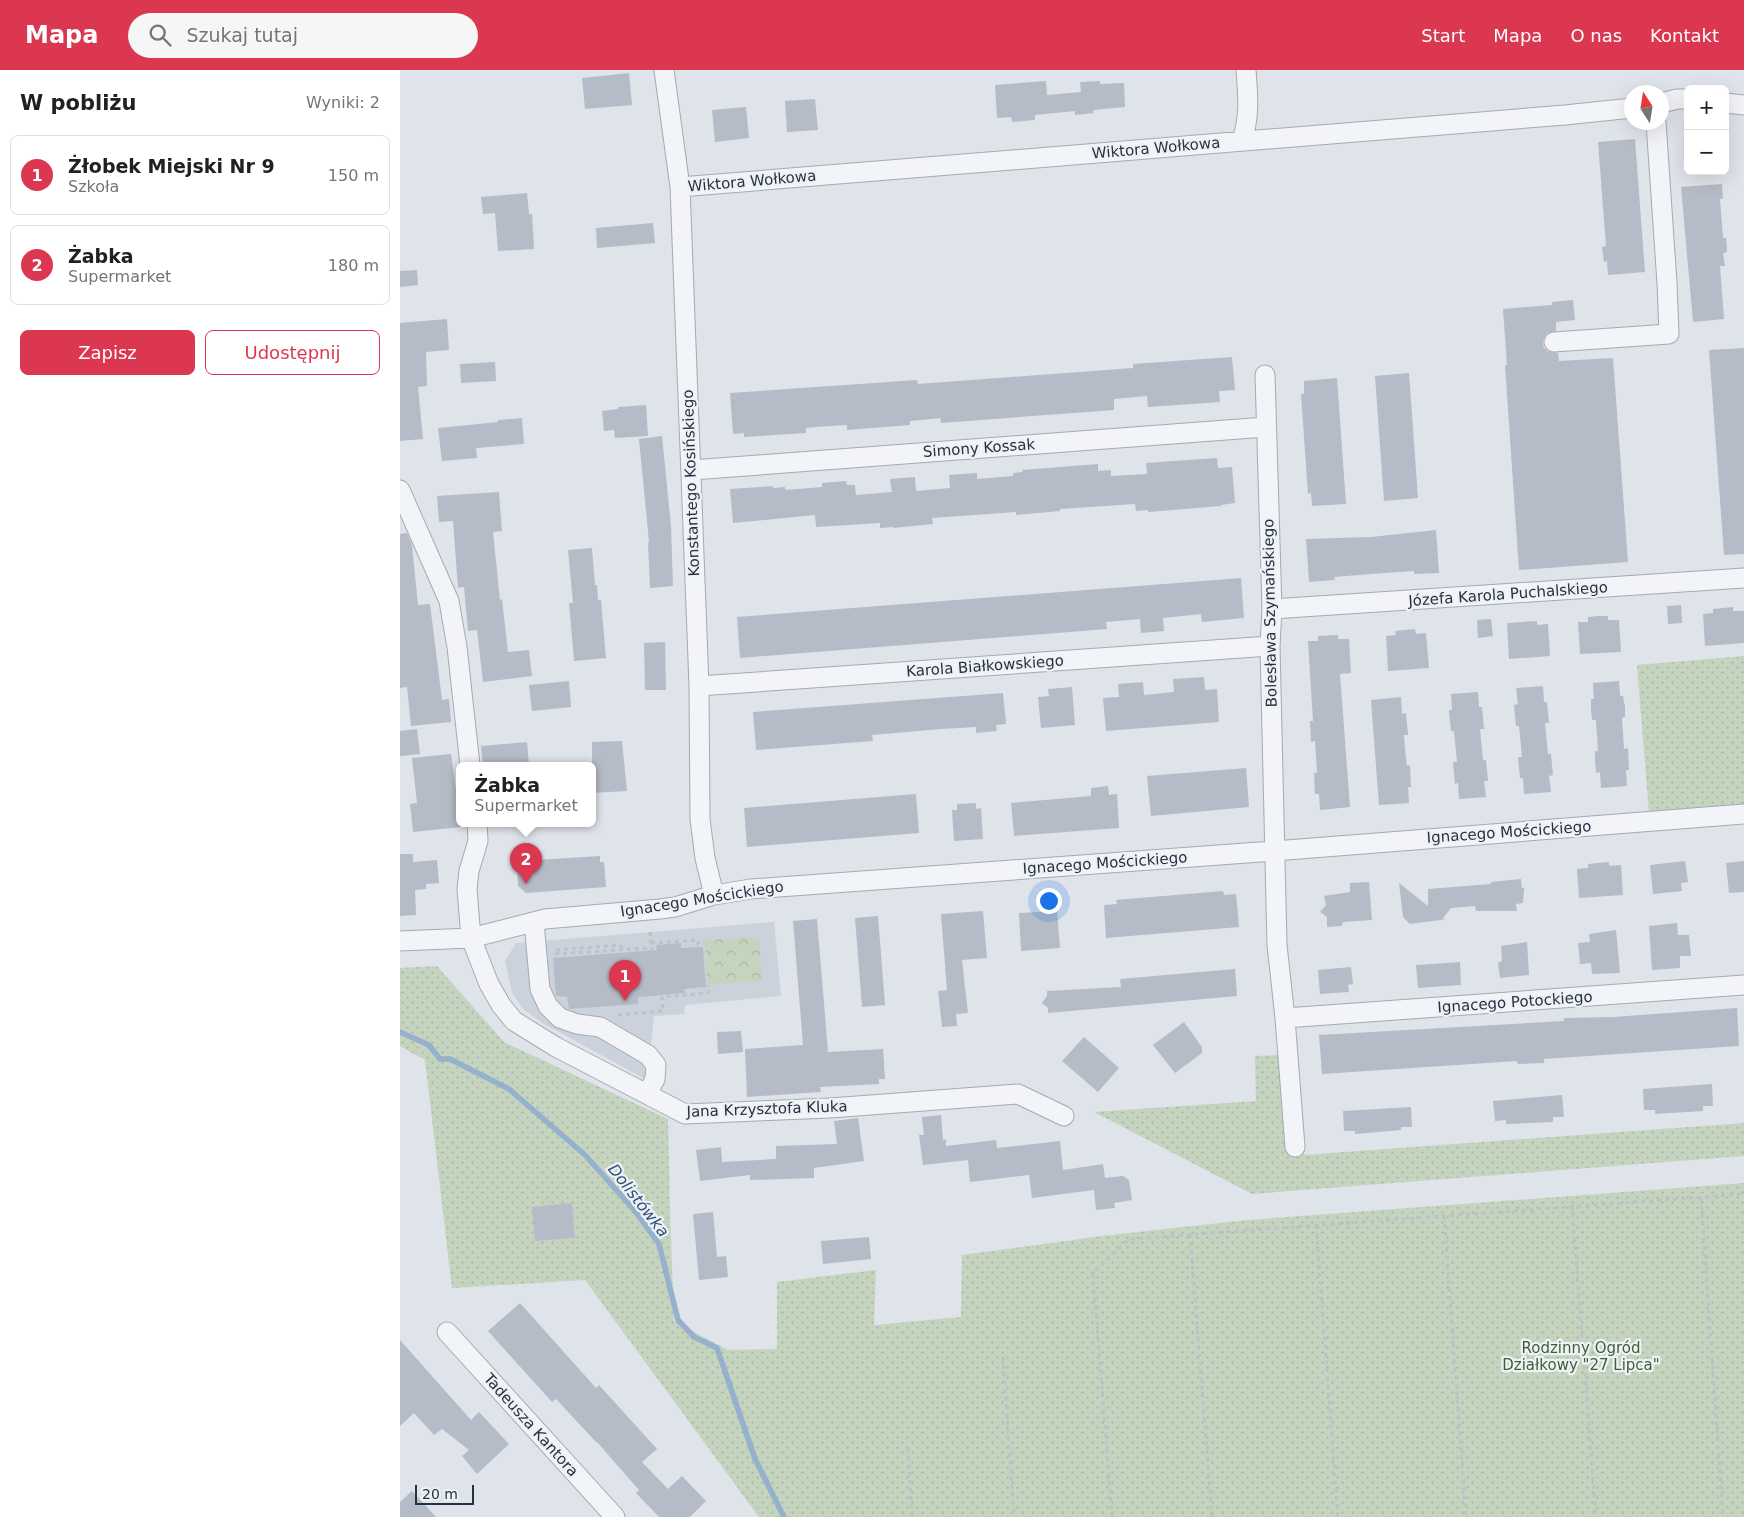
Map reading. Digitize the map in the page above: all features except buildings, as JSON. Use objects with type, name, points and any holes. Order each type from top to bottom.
[{"type":"street","name":"Konstantego Kosińskiego","points":[[664,70],[680,186],[699,686],[700,819],[705,858],[714,896]]},
{"type":"street","points":[[1242,141],[1249,108],[1246,70]]},
{"type":"street","points":[[1669,101],[1684,98]]},
{"type":"street","name":"Wiktora Wołkowa","points":[[680,186],[1624,109]]},
{"type":"street","points":[[1554,342],[1669,334],[1657,130]]},
{"type":"street","name":"Bolesława Szymańskiego","points":[[1265,375],[1272,609],[1270,646],[1274,850]]},
{"type":"street","name":"Simony Kossak","points":[[692,470],[1266,427]]},
{"type":"street","points":[[400,490],[449,601],[457,647],[470,762]]},
{"type":"street","name":"Józefa Karola Puchalskiego","points":[[1272,609],[1744,578]]},
{"type":"street","name":"Karola Białkowskiego","points":[[699,686],[1270,646]]},
{"type":"street","name":"Ignacego Mościckiego","points":[[471,938],[545,919],[675,907],[714,896],[751,889],[1744,814]]},
{"type":"street","name":"Jana Krzysztofa Kluka","points":[[478,827],[478,841],[469,871],[467,889],[471,938],[489,984],[500,1005],[514,1021],[556,1047],[685,1114],[830,1108],[1018,1094],[1064,1116]]},
{"type":"street","points":[[1274,850],[1277,945],[1295,1147]]},
{"type":"street","points":[[534,922],[540,989],[548,1006],[560,1018],[578,1024],[600,1027],[648,1054],[656,1065],[655,1079],[647,1094]]},
{"type":"street","points":[[400,941],[471,938]]},
{"type":"street","name":"Ignacego Potockiego","points":[[1285,1018],[1744,985]]},
{"type":"street","name":"Tadeusza Kantora","points":[[447,1332],[615,1517]]},
{"type":"path","points":[[560,954],[652,949],[650,932]]},
{"type":"path","points":[[651,943],[698,940],[698,944],[702,944]]},
{"type":"path","points":[[551,950],[619,945],[626,949]]},
{"type":"path","points":[[616,1015],[663,1011],[662,997],[708,993],[708,985]]},
{"type":"path","points":[[1112,1517],[1093,1273],[1129,1239],[1744,1194]]},
{"type":"path","points":[[1701,1198],[1723,1517]]},
{"type":"path","points":[[1572,1206],[1596,1517]]},
{"type":"path","points":[[1444,1216],[1466,1517]]},
{"type":"path","points":[[1316,1225],[1338,1517]]},
{"type":"path","points":[[1190,1234],[1212,1517]]},
{"type":"path","points":[[1003,1357],[1014,1517]]},
{"type":"path","points":[[908,1448],[912,1517]]},
{"type":"shaded area","points":[[774,922],[781,996],[685,1005],[684,1014],[654,1016],[647,1080],[544,1024],[524,1010],[512,993],[505,961],[516,943]]},
{"type":"green space","points":[[1744,656],[1744,806],[1649,813],[1637,665]]},
{"type":"green space","points":[[759,937],[762,981],[707,985],[705,946],[702,946],[702,940]]},
{"type":"green space","name":"Rodzinny Ogród Działkowy \"27 Lipca\"","points":[[437,966],[504,1042],[668,1119],[674,1321],[728,1350],[777,1349],[777,1282],[876,1270],[874,1325],[961,1317],[962,1255],[1102,1236],[1247,1220],[1744,1183],[1744,1517],[759,1517],[585,1280],[452,1288],[425,1060],[400,1046],[400,968]]},
{"type":"green space","points":[[1298,1054],[1304,1155],[1744,1123],[1744,1156],[1252,1194],[1094,1112],[1256,1101],[1255,1056]]},
{"type":"waterway","name":"Dolistówka","points":[[400,1032],[429,1045],[440,1059],[450,1059],[509,1089],[585,1155],[635,1211],[659,1244],[678,1320],[694,1337],[717,1348],[755,1459],[784,1517]]},
{"type":"place","name":"Żabka","points":[[526,884]]},
{"type":"place","name":"Żłobek Miejski Nr 9","points":[[625,1001]]}]
